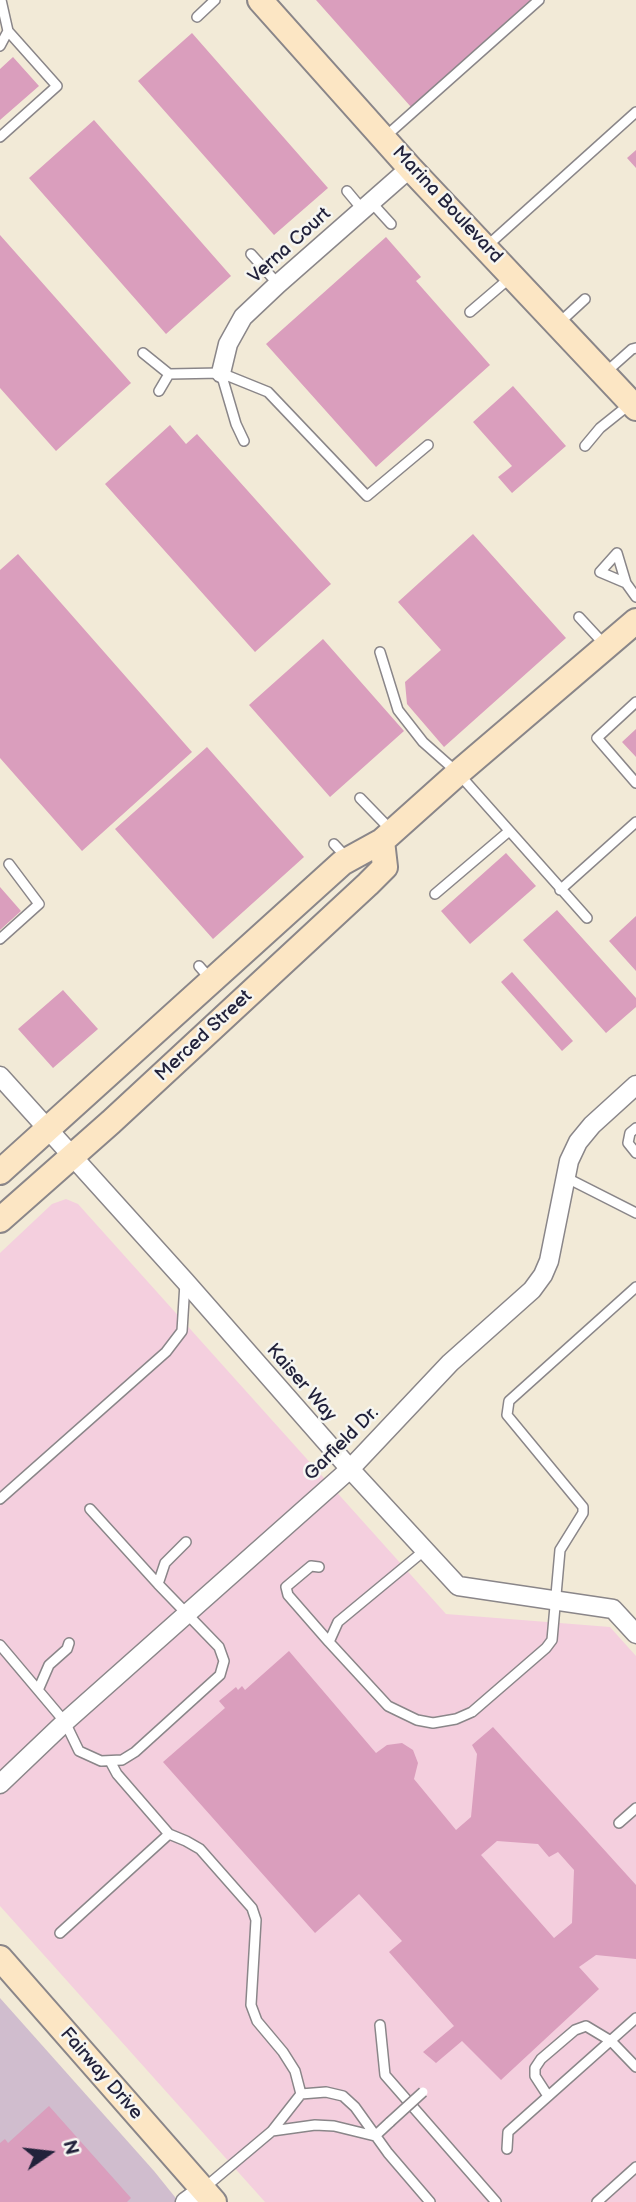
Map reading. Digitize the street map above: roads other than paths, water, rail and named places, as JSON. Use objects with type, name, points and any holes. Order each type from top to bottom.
[{"type":"street","name":"Marina Boulevard","points":[[260,0],[410,168],[634,405]]},
{"type":"street","name":"Verna Court","points":[[220,373],[228,344],[238,325],[278,284],[410,168]]},
{"type":"street","name":"Merced Street","points":[[0,1172],[180,1005],[205,974],[341,852],[387,836],[636,621]]},
{"type":"street","name":"Merced Street","points":[[0,1220],[72,1158],[368,884],[384,867],[387,836]]},
{"type":"street","name":"Kaiser Way","points":[[0,1076],[350,1469],[458,1586],[614,1609],[636,1634]]},
{"type":"street","name":"Garfield Dr.","points":[[0,1784],[65,1722],[350,1469],[450,1363],[532,1290],[544,1275],[550,1261],[565,1177],[578,1142],[592,1125],[636,1085]]},
{"type":"street","name":"Fairway Drive","points":[[0,1958],[207,2199]]},
{"type":"lane","points":[[0,137],[57,86],[8,31],[1,0]]},
{"type":"lane","points":[[197,17],[215,0]]},
{"type":"lane","points":[[384,138],[539,0]]},
{"type":"lane","points":[[0,46],[8,31]]},
{"type":"lane","points":[[485,247],[636,112]]},
{"type":"lane","points":[[347,191],[391,224]]},
{"type":"lane","points":[[251,254],[278,284]]},
{"type":"lane","points":[[470,312],[513,275]]},
{"type":"lane","points":[[557,324],[586,299]]},
{"type":"lane","points":[[603,374],[636,348]]},
{"type":"lane","points":[[143,353],[169,374],[220,373],[268,393],[368,496],[428,445]]},
{"type":"lane","points":[[220,373],[244,441]]},
{"type":"lane","points":[[159,391],[169,374]]},
{"type":"lane","points":[[585,446],[600,428],[634,405]]},
{"type":"lane","points":[[626,583],[636,597]]},
{"type":"lane","points":[[579,617],[607,647]]},
{"type":"lane","points":[[380,652],[398,710],[423,742],[458,773],[587,918]]},
{"type":"lane","points":[[636,702],[597,738],[636,783]]},
{"type":"lane","points":[[360,798],[387,836]]},
{"type":"lane","points":[[561,890],[636,822]]},
{"type":"lane","points":[[435,894],[508,832]]},
{"type":"lane","points":[[0,939],[38,904],[9,864]]},
{"type":"lane","points":[[636,1128],[630,1133],[628,1143],[636,1153]]},
{"type":"lane","points":[[565,1177],[636,1213]]},
{"type":"lane","points":[[0,1499],[159,1359],[182,1331],[185,1281]]},
{"type":"lane","points":[[319,1567],[311,1566],[286,1587],[288,1595],[388,1706],[417,1720],[433,1723],[456,1719],[472,1712],[546,1648],[552,1640],[560,1550],[583,1513],[583,1507],[507,1415],[509,1401],[636,1287]]},
{"type":"lane","points":[[0,1645],[65,1722],[79,1751],[110,1761],[122,1760],[135,1752],[220,1675],[223,1669],[223,1654],[207,1632],[187,1615],[90,1509]]},
{"type":"lane","points":[[158,1584],[165,1563],[186,1542]]},
{"type":"lane","points":[[329,1642],[338,1622],[425,1550]]},
{"type":"lane","points":[[39,1688],[49,1665],[67,1649],[69,1643]]},
{"type":"lane","points":[[110,1761],[117,1774],[169,1834],[200,1849],[252,1908],[256,1920],[251,2005],[257,2021],[295,2071],[301,2094]]},
{"type":"lane","points":[[619,1823],[636,1808]]},
{"type":"lane","points":[[60,1933],[169,1834]]},
{"type":"lane","points":[[507,2149],[509,2132],[636,2018]]},
{"type":"lane","points":[[380,2025],[385,2074],[496,2202]]},
{"type":"lane","points":[[548,2096],[535,2076],[535,2068],[542,2058],[575,2030],[586,2026],[611,2041],[636,2067]]},
{"type":"lane","points":[[207,2199],[272,2131],[301,2094],[326,2092],[343,2096],[355,2107],[375,2136],[430,2202]]},
{"type":"lane","points":[[375,2136],[423,2092]]},
{"type":"lane","points":[[272,2131],[315,2125],[334,2126],[375,2136]]},
{"type":"lane","points":[[597,2202],[636,2167]]}]
